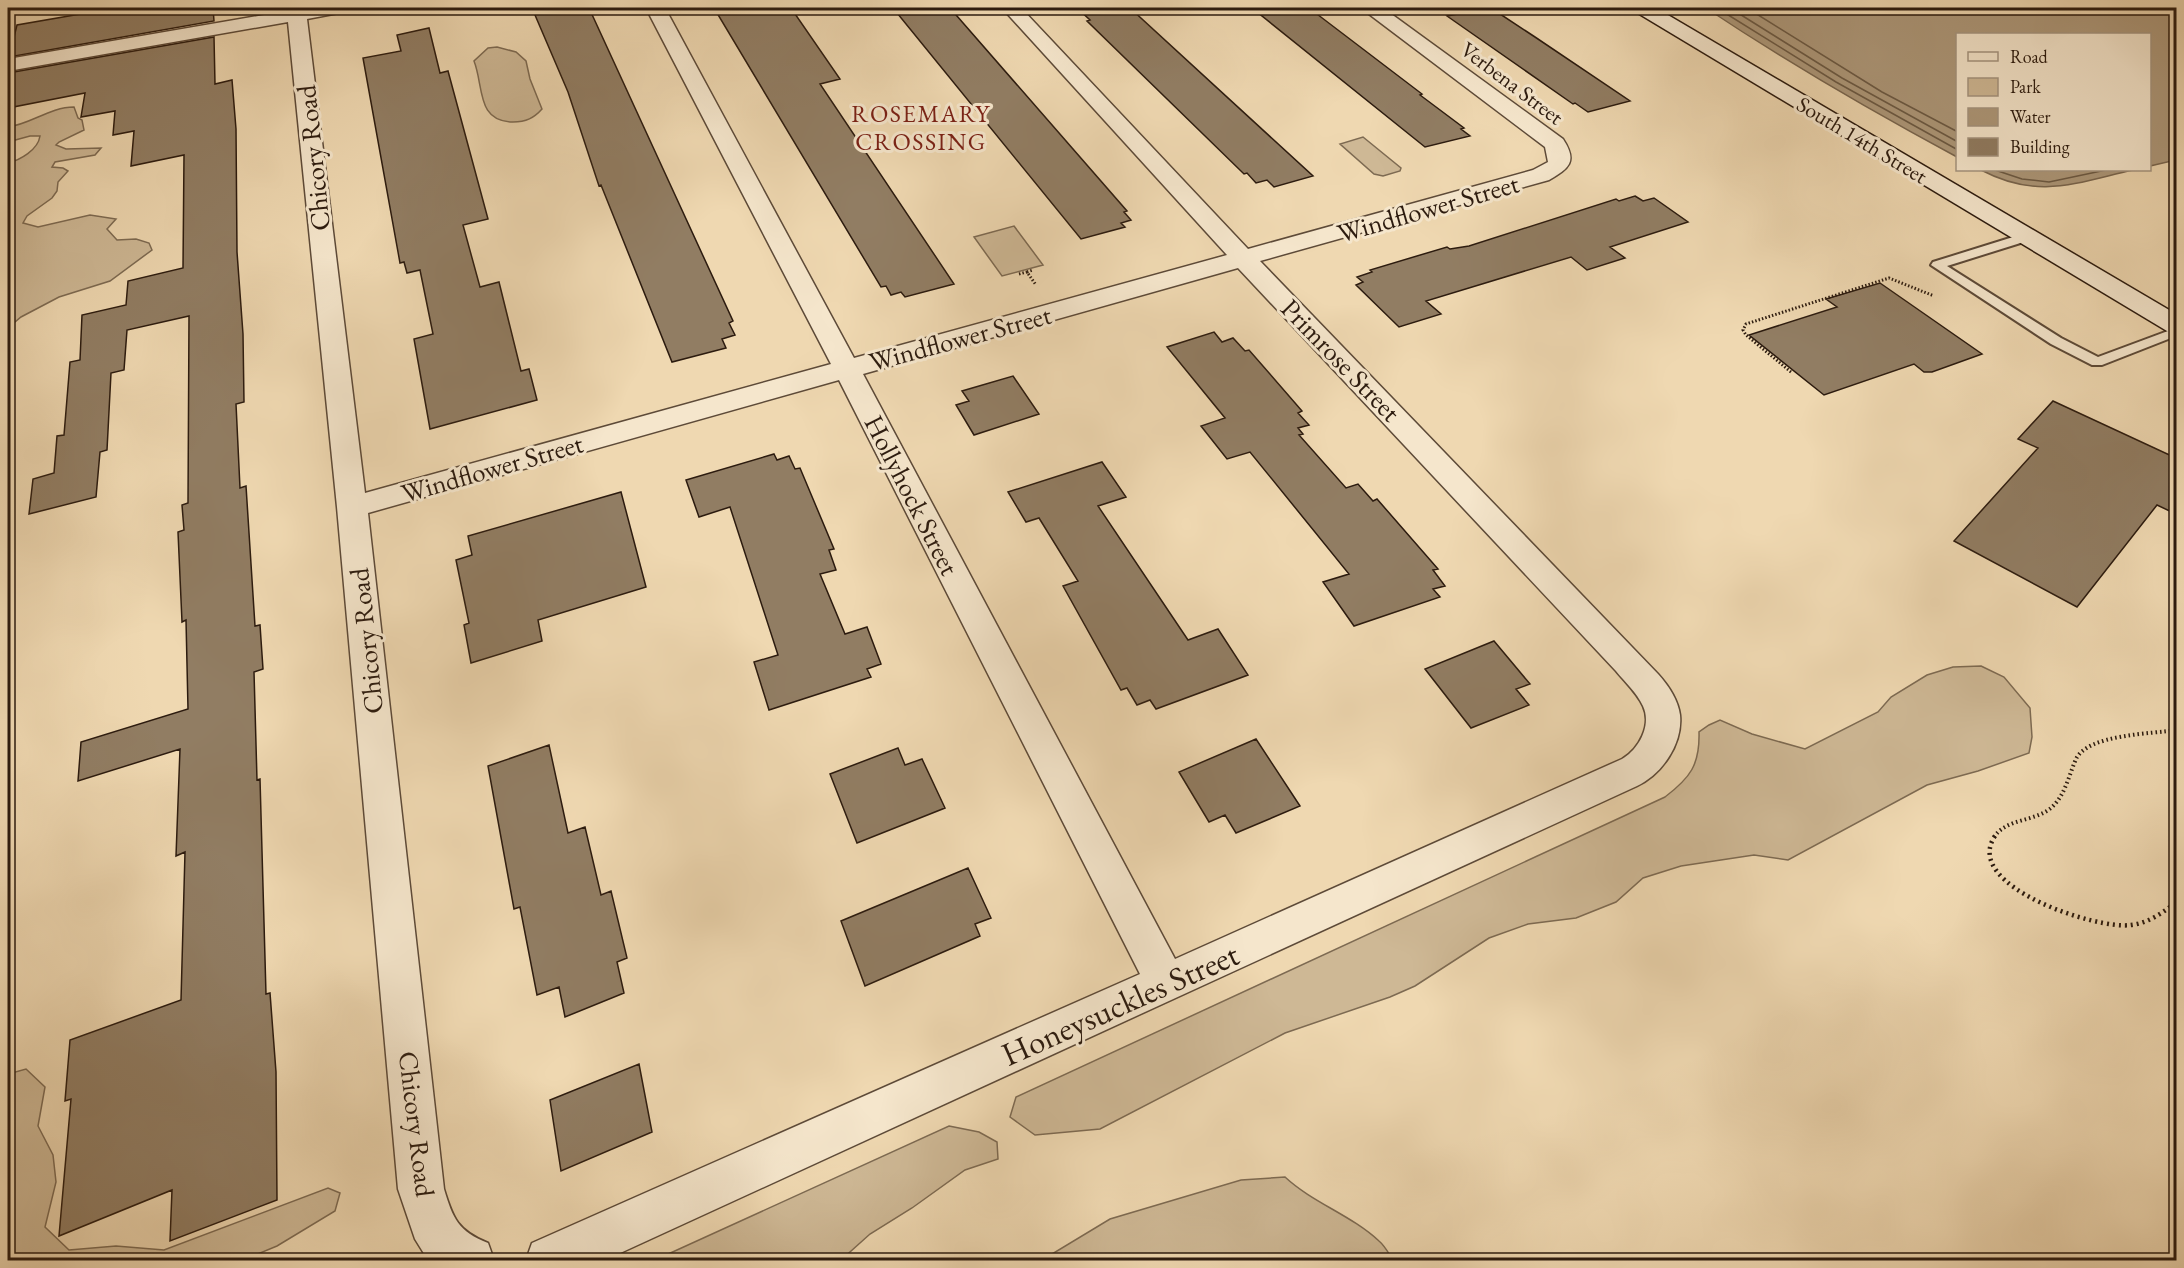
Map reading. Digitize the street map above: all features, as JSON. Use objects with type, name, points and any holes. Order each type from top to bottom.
[{"type":"street","points":[[8,65],[296,11],[337,8]]},
{"type":"street","name":"Hollyhock Street","points":[[655,8],[847,369],[1166,983]]},
{"type":"street","name":"Primrose Street","points":[[1011,8],[1245,260],[1628,662],[1655,696],[1661,708],[1662,717]]},
{"type":"street","name":"Verbena Street","points":[[1371,8],[1547,138],[1559,149],[1560,158]]},
{"type":"street","name":"South 14th Street","points":[[1642,8],[2176,325]]},
{"type":"street","name":"Chicory Road","points":[[296,11],[352,507],[421,1189],[434,1231],[444,1246],[468,1260]]},
{"type":"street","name":"Windflower Street","points":[[352,507],[1541,176],[1558,165],[1560,158]]},
{"type":"street","name":"Honeysuckles Street","points":[[549,1260],[586,1246],[1624,775],[1643,765],[1655,748],[1661,732],[1662,717]]},
{"type":"lane","points":[[2026,237],[1937,265],[2056,341],[2097,362],[2176,332]]},
{"type":"path","points":[[1019,274],[1033,270]]},
{"type":"path","points":[[1027,272],[1040,290]]},
{"type":"path","points":[[1791,372],[1746,335],[1743,330],[1746,324],[1889,278],[1934,296]]},
{"type":"path","points":[[2176,730],[2104,741],[2084,749],[2078,755],[2053,807],[2044,813],[2004,828],[1992,840],[1990,851],[1991,863],[1996,872],[2014,887],[2045,905],[2081,920],[2126,927],[2154,918],[2176,902]]},
{"type":"green space","points":[[497,47],[516,52],[526,61],[530,79],[542,109],[529,119],[518,122],[501,120],[493,116],[483,101],[474,61],[488,48]]},
{"type":"green space","points":[[74,107],[78,118],[82,120],[84,130],[56,145],[66,149],[101,148],[95,155],[55,162],[52,167],[68,171],[58,182],[57,191],[52,198],[27,216],[23,223],[38,227],[90,215],[116,219],[107,229],[117,240],[136,239],[149,243],[152,250],[110,281],[59,297],[21,317],[8,328],[8,163],[23,157],[32,150],[40,136],[30,136],[8,142],[8,127],[57,110]]},
{"type":"green space","points":[[1363,137],[1401,168],[1400,171],[1383,176],[1374,174],[1340,144]]},
{"type":"green space","points":[[1014,226],[1043,265],[1002,276],[974,237]]},
{"type":"green space","points":[[1981,666],[2004,677],[2030,708],[2032,737],[2029,753],[1978,771],[1927,785],[1788,860],[1754,855],[1681,866],[1643,878],[1616,902],[1576,918],[1528,924],[1489,938],[1415,986],[1390,997],[1285,1033],[1100,1129],[1035,1135],[1010,1117],[1016,1097],[1665,797],[1692,770],[1698,753],[1699,732],[1709,725],[1720,720],[1752,734],[1805,749],[1878,712],[1891,697],[1927,675],[1953,667]]},
{"type":"green space","points":[[26,1069],[45,1087],[38,1126],[53,1155],[56,1182],[45,1227],[69,1250],[116,1246],[164,1250],[328,1188],[340,1193],[335,1211],[277,1246],[243,1260],[8,1260],[8,1074]]},
{"type":"green space","points":[[949,1126],[979,1132],[997,1142],[998,1159],[965,1170],[912,1208],[870,1234],[841,1260],[655,1260]]},
{"type":"green space","points":[[1285,1177],[1368,1232],[1383,1245],[1393,1260],[1042,1260],[1110,1219],[1241,1180]]},
{"type":"water","points":[[1706,8],[2176,8],[2176,160],[2151,166],[2151,33],[1956,33],[1956,156],[1767,48]]},
{"type":"water","points":[[1983,171],[2129,171],[2057,186],[2039,187],[2002,179]]},
{"type":"building","points":[[115,8],[213,8],[214,21],[9,57],[17,25]]},
{"type":"building","points":[[532,8],[589,8],[733,321],[729,323],[735,335],[722,339],[726,348],[672,362],[601,185],[599,186],[568,92]]},
{"type":"building","points":[[714,8],[791,8],[840,79],[820,84],[954,284],[905,297],[901,292],[891,295],[886,286],[881,287]]},
{"type":"building","points":[[893,8],[950,8],[1127,211],[1124,212],[1131,220],[1121,223],[1125,227],[1081,239]]},
{"type":"building","points":[[1077,8],[1130,8],[1313,176],[1274,187],[1267,180],[1256,183],[1247,173],[1244,174],[1087,21],[1090,20]]},
{"type":"building","points":[[1252,8],[1305,8],[1310,12],[1313,11],[1422,94],[1420,95],[1464,128],[1461,129],[1470,136],[1425,147]]},
{"type":"building","points":[[1491,8],[1630,101],[1588,112],[1575,103],[1573,104],[1447,16]]},
{"type":"building","points":[[429,28],[440,73],[448,71],[488,219],[463,225],[480,287],[499,282],[521,371],[529,369],[537,400],[430,429],[414,339],[433,334],[420,270],[407,273],[404,262],[400,263],[363,58],[401,51],[397,35]]},
{"type":"building","points":[[214,37],[215,84],[232,80],[236,129],[237,252],[243,334],[244,402],[236,404],[240,488],[246,486],[255,626],[260,625],[263,669],[254,672],[257,780],[260,779],[266,994],[270,993],[276,1072],[277,1200],[170,1241],[172,1190],[59,1236],[71,1099],[65,1101],[70,1040],[181,1000],[185,852],[176,856],[180,749],[78,781],[81,742],[188,709],[186,620],[182,622],[178,532],[184,530],[182,505],[188,503],[189,316],[127,330],[124,370],[111,373],[107,450],[100,452],[96,497],[29,514],[33,479],[54,473],[57,436],[64,435],[70,362],[80,360],[82,315],[126,305],[128,281],[183,268],[184,155],[131,166],[134,131],[113,135],[115,111],[81,117],[85,93],[8,108],[8,73]]},
{"type":"building","points":[[1635,196],[1643,201],[1654,198],[1688,222],[1610,247],[1625,258],[1587,270],[1571,257],[1426,301],[1441,314],[1399,327],[1356,285],[1363,282],[1357,277],[1372,272],[1370,270],[1447,247],[1450,249],[1469,246],[1616,199],[1619,201]]},
{"type":"building","points":[[1880,283],[1982,354],[1932,372],[1924,372],[1914,364],[1824,395],[1749,335],[1837,307],[1826,299]]},
{"type":"building","points":[[1214,332],[1222,342],[1233,338],[1245,351],[1249,350],[1302,411],[1298,413],[1309,425],[1298,428],[1303,434],[1299,435],[1346,488],[1358,484],[1373,501],[1377,499],[1438,569],[1433,570],[1445,586],[1433,589],[1440,597],[1354,626],[1323,582],[1349,574],[1250,452],[1227,459],[1201,426],[1225,418],[1167,347]]},
{"type":"building","points":[[1013,376],[1039,414],[974,435],[956,405],[969,401],[962,391]]},
{"type":"building","points":[[2053,401],[2176,458],[2176,514],[2157,505],[2077,607],[1954,541],[2038,448],[2018,439]]},
{"type":"building","points":[[774,454],[777,460],[789,456],[795,469],[800,468],[834,549],[829,550],[836,570],[820,574],[845,634],[867,627],[881,664],[867,669],[871,677],[769,710],[754,662],[778,655],[730,507],[699,517],[686,480]]},
{"type":"building","points":[[1102,462],[1126,497],[1098,506],[1188,640],[1218,629],[1248,675],[1156,709],[1150,700],[1137,705],[1127,688],[1121,690],[1063,586],[1078,581],[1039,518],[1026,522],[1008,492]]},
{"type":"building","points":[[621,492],[646,587],[538,620],[542,641],[471,663],[464,625],[469,623],[456,560],[472,555],[468,536]]},
{"type":"building","points":[[1494,641],[1530,684],[1516,689],[1529,705],[1471,728],[1425,669]]},
{"type":"building","points":[[1256,739],[1300,806],[1236,833],[1225,815],[1209,822],[1179,772]]},
{"type":"building","points":[[549,745],[568,833],[585,827],[601,895],[611,891],[627,958],[617,962],[624,993],[565,1017],[559,987],[537,995],[520,907],[514,909],[488,766]]},
{"type":"building","points":[[898,748],[905,765],[922,759],[945,808],[857,843],[830,774]]},
{"type":"building","points":[[968,868],[991,918],[975,924],[980,936],[865,986],[841,921]]},
{"type":"building","points":[[639,1064],[652,1132],[561,1171],[550,1100]]},
{"type":"district","name":"ROSEMARY CROSSING","points":[[921,127]]}]
